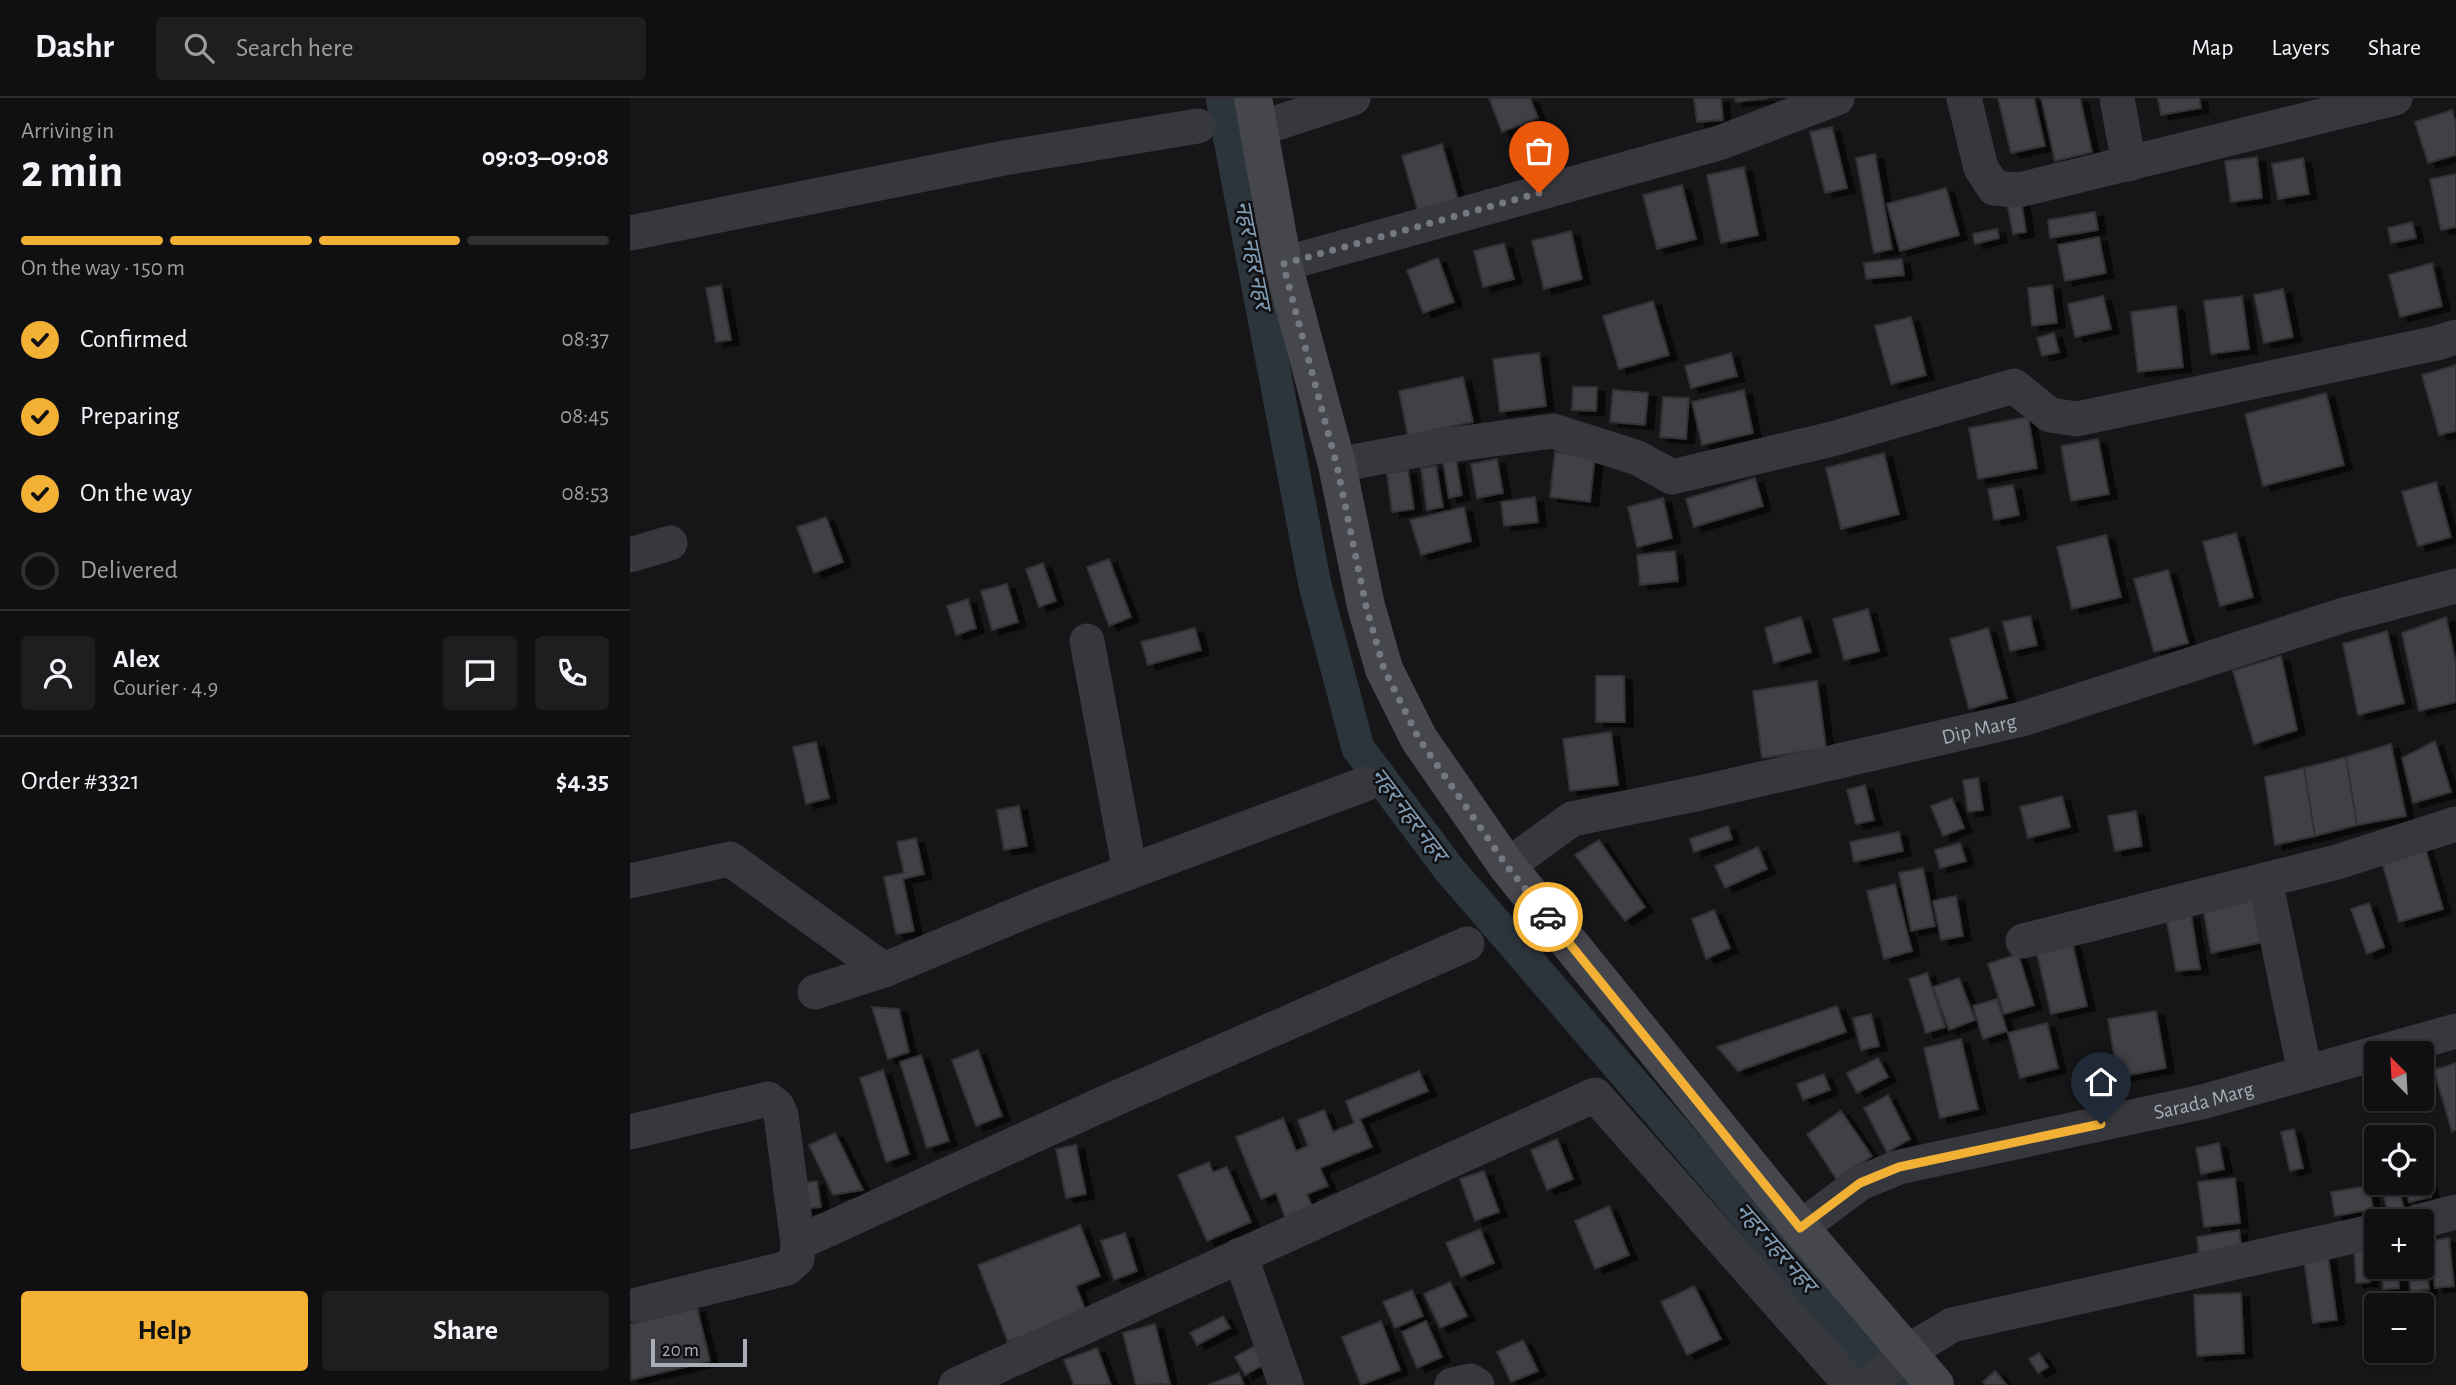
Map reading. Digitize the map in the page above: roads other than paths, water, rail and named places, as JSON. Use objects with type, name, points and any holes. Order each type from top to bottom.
[{"type":"main road","points":[[1256,113],[1283,264],[1337,466],[1366,606],[1384,669],[1419,739],[1507,866],[1902,1356],[1935,1385]]},
{"type":"street","points":[[1256,113],[1353,98]]},
{"type":"street","points":[[1283,264],[1719,142],[1838,98]]},
{"type":"street","points":[[1964,98],[1981,168],[1994,188],[2019,190],[2395,98]]},
{"type":"street","points":[[2117,98],[2129,164]]},
{"type":"street","points":[[630,233],[1004,158],[1198,126]]},
{"type":"street","points":[[1337,466],[1428,448],[1553,432],[1638,458],[1672,477],[1832,439],[2014,386],[2050,415],[2077,419],[2456,337]]},
{"type":"street","points":[[630,555],[670,543]]},
{"type":"street","name":"Dip Marg","points":[[1507,866],[1572,818],[1700,793],[2022,719],[2344,615],[2456,586]]},
{"type":"street","points":[[1087,641],[1130,872]]},
{"type":"street","points":[[815,992],[884,970],[1038,906],[1365,784]]},
{"type":"street","points":[[2023,941],[2337,862],[2456,824]]},
{"type":"street","points":[[630,881],[730,859],[884,970]]},
{"type":"street","points":[[2266,880],[2305,1073]]},
{"type":"street","points":[[798,1243],[1096,1107],[1467,944]]},
{"type":"street","name":"Sarada Marg","points":[[1800,1228],[1860,1183],[1899,1167],[2202,1102],[2456,1031]]},
{"type":"street","points":[[956,1385],[1595,1095],[1851,1385]]},
{"type":"street","points":[[630,1132],[768,1099],[777,1106],[781,1115],[798,1243],[797,1259],[787,1268],[637,1305]]},
{"type":"street","points":[[2434,1218],[2456,1212]]},
{"type":"street","points":[[1868,1385],[1902,1356],[1952,1325],[2364,1234]]},
{"type":"street","points":[[1241,1255],[1286,1385]]},
{"type":"street","points":[[1452,1385],[1469,1381],[1477,1385]]},
{"type":"waterway","name":"नहर नहर नहर","points":[[1222,98],[1315,585],[1358,748],[1449,869],[1893,1385]]}]
